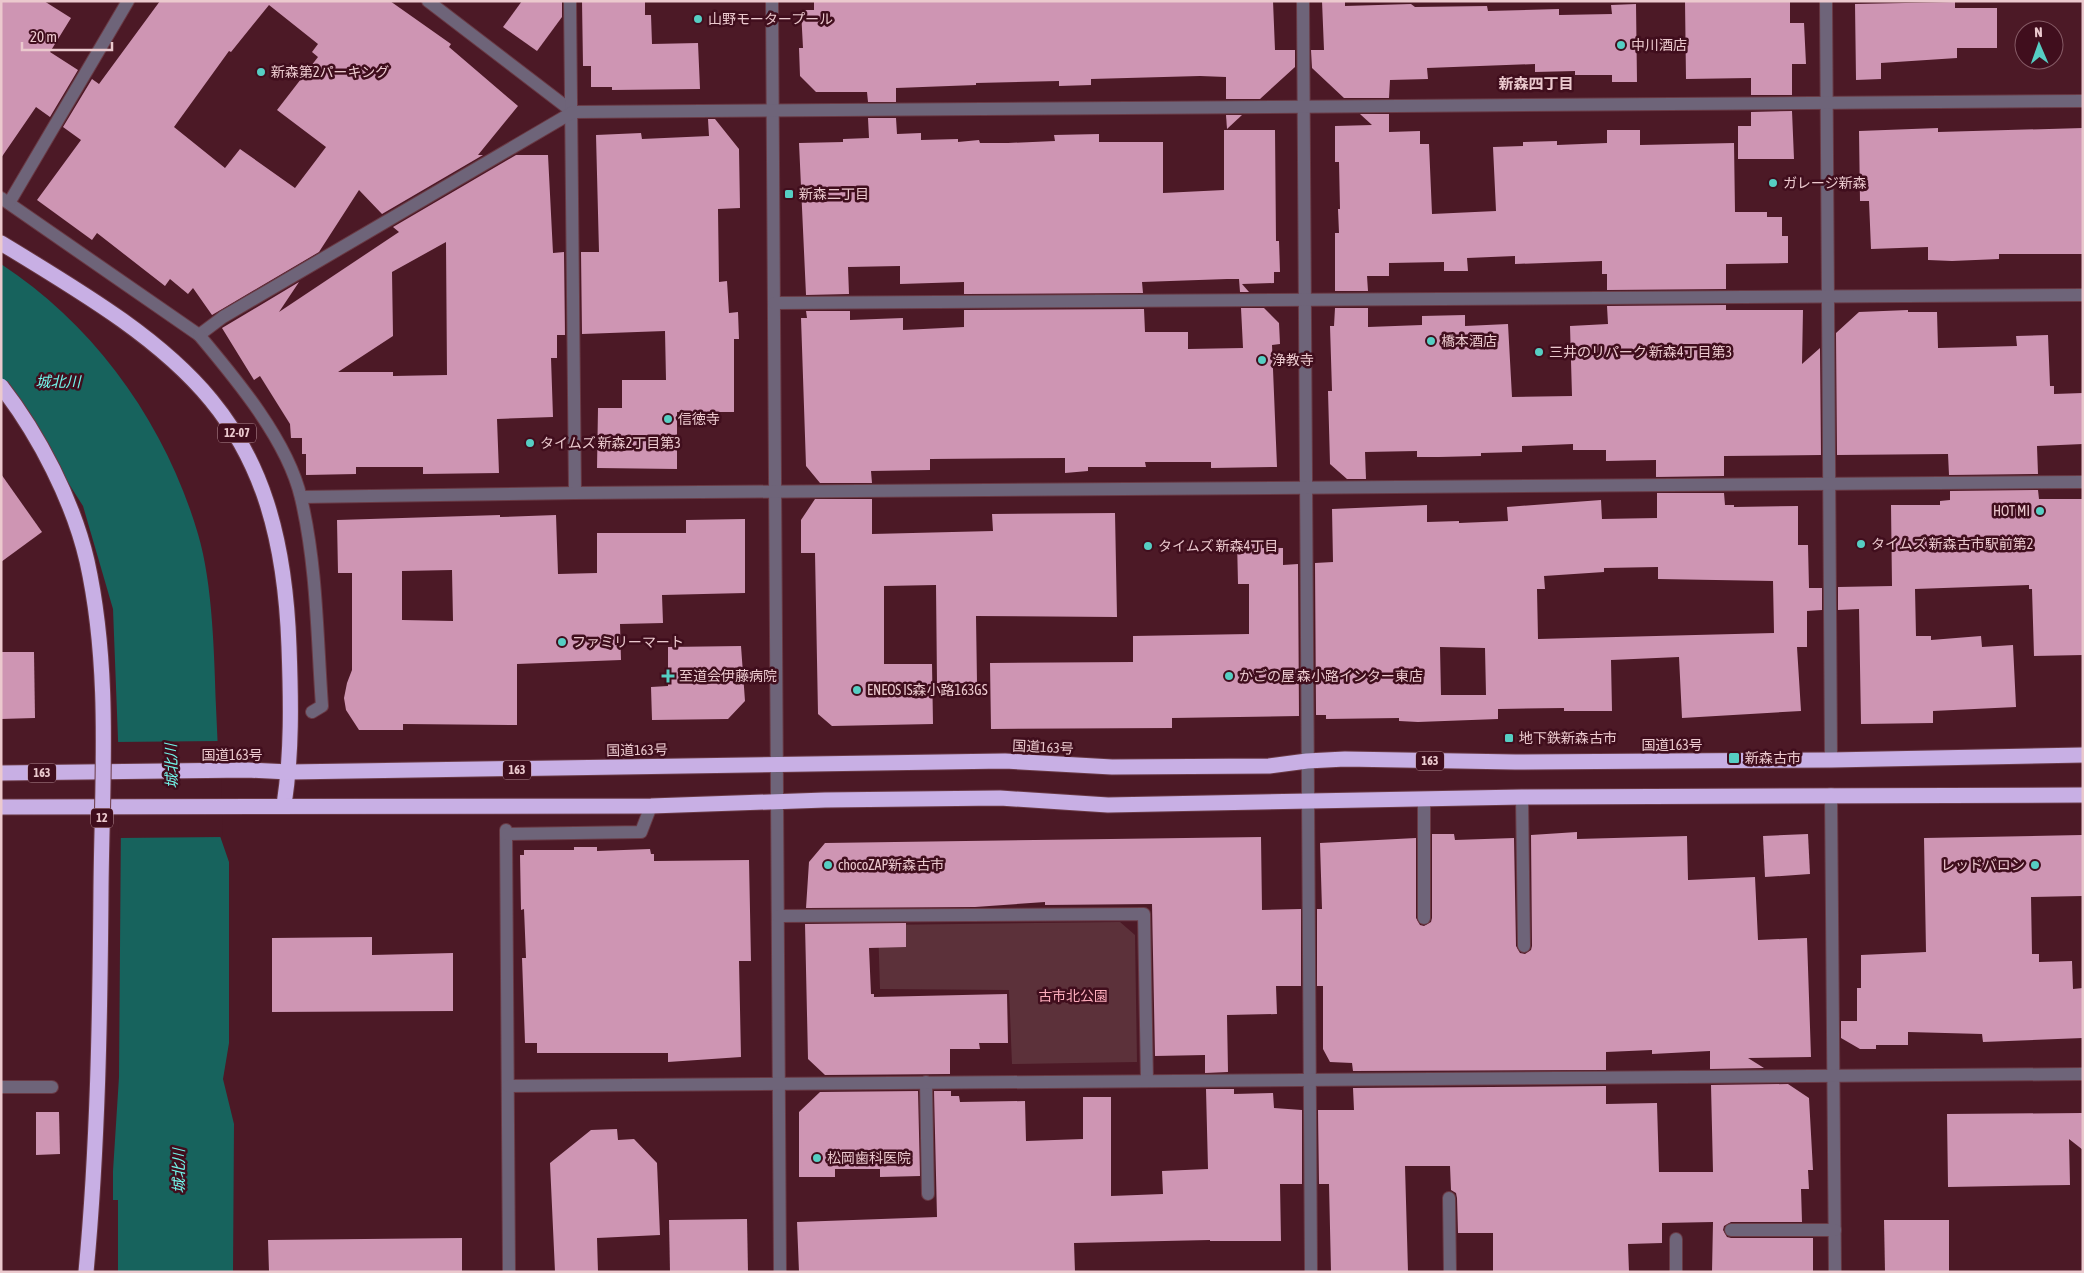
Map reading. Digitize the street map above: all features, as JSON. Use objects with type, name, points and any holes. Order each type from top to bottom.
[{"type":"highway","name":"12-07","points":[[1,243],[83,293],[157,344],[213,400],[239,436],[263,490],[279,548],[288,620],[290,731],[289,772],[284,806]]},
{"type":"highway","name":"12","points":[[1,386],[26,421],[51,467],[72,517],[86,559],[100,643],[104,750],[99,1076],[86,1272]]},
{"type":"highway","name":"国道163号","points":[[1,773],[257,770],[289,772],[1005,761],[1121,767],[1269,766],[1306,761],[1831,760],[2083,755]]},
{"type":"highway","points":[[1,807],[651,806],[778,801],[1000,798],[1108,804],[1832,794],[2083,795]]},
{"type":"street","points":[[128,1],[5,200],[199,335],[250,397],[277,442],[301,497],[312,564],[322,706],[312,712]]},
{"type":"street","points":[[428,1],[573,112]]},
{"type":"street","points":[[570,1],[573,112],[575,493]]},
{"type":"street","points":[[772,1],[778,763],[777,1086],[780,1272]]},
{"type":"street","points":[[1303,1],[1306,300],[1306,761],[1308,802],[1312,1272]]},
{"type":"street","points":[[1826,1],[1831,760]]},
{"type":"street","points":[[199,335],[223,316],[573,112],[2083,101]]},
{"type":"street","points":[[774,303],[2083,295]]},
{"type":"street","points":[[301,497],[575,493],[2083,482]]},
{"type":"street","points":[[1832,794],[1836,1272]]},
{"type":"street","points":[[1522,797],[1524,946]]},
{"type":"street","points":[[1424,800],[1424,918]]},
{"type":"street","points":[[509,1272],[506,832],[641,832],[651,806]]},
{"type":"street","points":[[778,916],[1144,914],[1147,1081]]},
{"type":"street","points":[[508,1086],[777,1086],[926,1082],[2083,1074]]},
{"type":"street","points":[[926,1082],[928,1194]]},
{"type":"street","points":[[1,1087],[52,1086]]},
{"type":"street","points":[[1449,1198],[1450,1272]]},
{"type":"street","points":[[1731,1230],[1835,1230]]},
{"type":"street","points":[[1676,1239],[1676,1272]]},
{"type":"green space","name":"古市北公園","points":[[1120,922],[1135,935],[1137,1062],[1012,1064],[1009,990],[880,989],[878,925]]},
{"type":"water","name":"城北川","points":[[1,264],[35,289],[67,317],[97,348],[123,381],[147,417],[167,455],[184,494],[203,554],[210,597],[213,642],[220,836],[229,862],[229,1043],[223,1079],[234,1124],[233,1272],[118,1272],[118,1200],[113,1200],[113,1171],[119,1077],[121,817],[113,609],[83,506],[41,440],[1,400]]},
{"type":"pier","points":[[220,741],[223,837],[119,838],[115,742]]},
{"type":"building","points":[[1,1],[44,1],[71,18],[50,52],[78,70],[50,117],[36,107],[1,158]]},
{"type":"building","points":[[160,1],[390,1],[451,44],[449,47],[518,106],[478,155],[483,155],[382,214],[359,190],[319,252],[212,315],[193,288],[188,294],[170,279],[165,286],[97,233],[92,240],[37,200],[81,140],[63,127],[92,79],[99,84]],"holes":[[[269,5],[318,44],[312,52],[318,57],[277,110],[326,147],[295,188],[240,149],[225,168],[174,127],[229,51],[231,52]]]},
{"type":"building","points":[[522,1],[562,1],[562,17],[537,51],[503,27]]},
{"type":"building","points":[[582,1],[645,1],[645,15],[651,15],[652,44],[698,43],[700,89],[612,90],[612,87],[591,87],[591,66],[583,66]]},
{"type":"building","points":[[814,1],[1273,1],[1275,50],[1295,50],[1295,67],[1260,99],[1226,99],[1226,77],[1200,76],[1091,79],[1091,85],[1059,86],[1059,81],[976,83],[976,85],[896,88],[896,102],[868,102],[867,92],[816,92],[800,76],[799,48],[803,48],[801,10],[814,10]]},
{"type":"building","points":[[1322,1],[1345,1],[1345,6],[1411,4],[1415,7],[1487,6],[1488,11],[1559,9],[1559,15],[1612,14],[1611,5],[1636,4],[1637,82],[1612,82],[1612,75],[1575,75],[1575,71],[1535,72],[1535,64],[1427,68],[1428,79],[1390,80],[1389,98],[1344,98],[1312,68],[1311,50],[1324,50]]},
{"type":"building","points":[[1685,1],[1790,2],[1790,23],[1804,23],[1806,64],[1792,64],[1792,95],[1751,95],[1751,78],[1686,79]]},
{"type":"building","points":[[1955,2],[1955,8],[1997,8],[1997,48],[1957,48],[1957,58],[1881,63],[1881,79],[1856,80],[1855,4]]},
{"type":"building","points":[[1792,111],[1794,159],[1738,159],[1738,126],[1751,126],[1751,112]]},
{"type":"building","points":[[1360,114],[1389,114],[1389,132],[1420,131],[1420,144],[1429,144],[1432,214],[1496,211],[1493,147],[1523,146],[1523,142],[1557,141],[1557,145],[1607,143],[1607,130],[1640,130],[1640,145],[1734,143],[1735,212],[1767,212],[1767,217],[1782,217],[1782,236],[1788,236],[1788,263],[1726,264],[1726,289],[1607,290],[1607,274],[1602,274],[1602,261],[1515,264],[1515,256],[1467,258],[1468,271],[1444,271],[1444,262],[1389,263],[1389,276],[1367,276],[1368,291],[1335,291],[1335,233],[1339,233],[1338,209],[1340,209],[1339,162],[1335,162],[1335,126],[1372,125]]},
{"type":"building","points":[[1226,115],[1242,115],[1227,129]]},
{"type":"building","points":[[868,118],[896,118],[897,134],[921,133],[921,140],[958,139],[958,142],[979,140],[980,143],[1008,143],[1055,141],[1054,135],[1099,134],[1099,142],[1163,142],[1163,193],[1224,190],[1224,130],[1275,130],[1276,241],[1279,241],[1280,272],[1274,272],[1274,283],[1242,284],[1249,292],[1240,292],[1239,279],[1227,279],[1142,282],[1143,293],[964,294],[964,282],[900,284],[900,266],[848,267],[849,294],[806,295],[799,143],[843,142],[843,139],[869,138]]},
{"type":"building","points":[[708,119],[715,119],[739,149],[740,208],[718,209],[719,282],[727,281],[729,313],[738,312],[739,339],[734,339],[734,412],[677,412],[677,469],[597,468],[598,408],[622,408],[622,380],[666,380],[665,331],[582,334],[581,252],[599,252],[596,135],[641,133],[642,139],[709,136]]},
{"type":"building","points":[[1938,128],[1938,132],[2083,128],[2083,254],[1999,254],[1999,259],[1952,261],[1928,260],[1928,247],[1871,249],[1869,201],[1860,201],[1859,131]]},
{"type":"building","points":[[516,155],[548,155],[553,253],[564,252],[565,335],[557,335],[557,358],[551,358],[553,417],[497,419],[499,473],[423,474],[423,467],[356,467],[356,474],[306,475],[306,454],[302,454],[302,438],[291,438],[290,424],[260,376],[254,380],[222,328],[299,282],[279,312],[399,232],[393,227]],"holes":[[[446,242],[447,375],[393,376],[393,372],[338,372],[393,336],[392,272]]]},
{"type":"building","points":[[1726,305],[1726,310],[1803,310],[1802,364],[1820,348],[1821,455],[1724,456],[1724,476],[1656,477],[1656,460],[1606,461],[1606,450],[1573,450],[1573,444],[1522,446],[1522,452],[1481,453],[1481,456],[1417,457],[1417,451],[1365,452],[1366,479],[1347,479],[1330,464],[1328,391],[1332,391],[1330,326],[1334,326],[1335,308],[1368,308],[1368,327],[1422,325],[1422,316],[1465,315],[1465,326],[1508,324],[1512,397],[1572,396],[1570,326],[1608,324],[1607,306]]},
{"type":"building","points":[[1241,308],[1264,308],[1279,323],[1280,344],[1272,345],[1277,467],[1211,468],[1211,462],[1145,462],[1146,467],[1088,467],[1088,471],[1065,473],[1065,458],[930,459],[930,470],[871,471],[872,483],[820,483],[806,466],[801,318],[807,318],[806,311],[850,311],[850,320],[903,318],[903,330],[964,327],[964,310],[1144,309],[1145,332],[1188,332],[1188,349],[1243,348]]},
{"type":"building","points":[[1908,310],[1908,312],[1937,312],[1938,348],[2017,346],[2016,336],[2048,335],[2050,386],[2054,386],[2054,394],[2083,393],[2083,444],[2037,446],[2038,474],[1949,475],[1948,454],[1837,455],[1836,333],[1859,312]]},
{"type":"building","points":[[1,474],[42,532],[1,562]]},
{"type":"building","points":[[2038,490],[2039,499],[2083,499],[2083,655],[2034,656],[2032,589],[2029,589],[2029,585],[1915,589],[1916,636],[1931,636],[1931,640],[1981,636],[1982,647],[2013,645],[2016,707],[1933,711],[1933,723],[1861,724],[1859,609],[1838,610],[1838,587],[1892,586],[1891,505],[1940,505],[1940,501],[1950,500],[1950,491]]},
{"type":"building","points":[[1657,493],[1724,493],[1725,505],[1734,505],[1734,507],[1798,506],[1798,545],[1808,545],[1809,588],[1822,588],[1822,610],[1807,611],[1807,647],[1797,647],[1801,711],[1682,718],[1679,657],[1611,660],[1612,711],[1564,711],[1564,708],[1498,709],[1498,719],[1418,722],[1399,721],[1399,718],[1326,719],[1326,715],[1316,715],[1315,563],[1333,562],[1332,509],[1427,505],[1427,522],[1459,521],[1459,523],[1508,521],[1507,507],[1601,500],[1602,519],[1657,518]],"holes":[[[1658,567],[1658,579],[1773,581],[1774,633],[1538,639],[1537,589],[1545,589],[1544,576],[1604,572],[1604,568]],[[1440,647],[1485,648],[1486,695],[1441,695]]]},
{"type":"building","points":[[815,499],[872,499],[872,534],[993,531],[992,514],[1115,513],[1117,617],[976,616],[977,683],[937,683],[936,585],[884,586],[884,664],[932,664],[933,724],[832,726],[818,714],[815,553],[801,553],[801,520]]},
{"type":"building","points":[[556,515],[558,574],[597,573],[597,533],[686,533],[686,520],[745,519],[745,593],[662,595],[663,623],[620,624],[621,660],[517,664],[517,725],[403,724],[403,730],[359,730],[346,710],[344,698],[352,670],[352,573],[338,573],[337,520]],"holes":[[[452,570],[453,621],[402,620],[402,571]]]},
{"type":"building","points":[[1262,539],[1262,548],[1283,548],[1283,565],[1298,564],[1299,716],[1172,718],[1172,728],[991,729],[990,663],[1133,662],[1133,636],[1249,634],[1249,584],[1238,584],[1237,540]]},
{"type":"building","points":[[741,646],[745,701],[728,719],[652,720],[651,687],[668,686],[668,647]]},
{"type":"building","points":[[1,652],[34,652],[35,718],[1,719]]},
{"type":"building","points":[[1577,832],[1577,839],[1687,836],[1688,880],[1755,877],[1758,940],[1807,938],[1811,1057],[1748,1058],[1764,1068],[1710,1069],[1710,1051],[1652,1054],[1652,1050],[1606,1052],[1606,1070],[1353,1071],[1352,1063],[1330,1062],[1323,1049],[1323,986],[1317,986],[1317,909],[1322,909],[1320,843],[1416,838],[1416,918],[1420,925],[1424,926],[1431,922],[1432,918],[1432,834],[1454,834],[1455,840],[1514,838],[1516,946],[1520,953],[1525,954],[1531,950],[1532,946],[1531,835]]},
{"type":"building","points":[[1808,834],[1810,874],[1765,877],[1763,836]]},
{"type":"building","points":[[2082,835],[2083,896],[2031,897],[2032,954],[2039,954],[2039,962],[2072,961],[2073,989],[2083,988],[2083,1038],[1983,1042],[1982,1034],[1908,1032],[1908,1045],[1876,1045],[1876,1049],[1860,1049],[1841,1038],[1841,1021],[1857,1021],[1857,988],[1861,988],[1861,955],[1926,952],[1924,838]]},
{"type":"building","points":[[1261,837],[1262,910],[1301,909],[1301,986],[1276,986],[1277,1014],[1227,1015],[1228,1072],[1205,1073],[1205,1055],[1155,1056],[1152,904],[1045,905],[1045,902],[975,907],[806,908],[809,862],[825,843]]},
{"type":"building","points":[[574,847],[597,847],[597,851],[650,849],[651,854],[654,854],[654,861],[749,860],[751,961],[739,961],[741,1057],[668,1062],[668,1053],[537,1053],[537,1043],[525,1043],[522,958],[526,958],[524,909],[521,910],[520,855],[524,855],[524,850],[574,850]]},
{"type":"building","points":[[906,923],[906,947],[869,948],[871,994],[874,994],[874,997],[1007,994],[1008,1043],[979,1043],[980,1049],[950,1049],[950,1074],[825,1075],[808,1059],[805,924]]},
{"type":"building","points":[[372,937],[372,955],[453,953],[453,1011],[272,1012],[272,938]]},
{"type":"building","points":[[1788,1084],[1809,1098],[1813,1170],[1808,1170],[1809,1189],[1801,1189],[1802,1222],[1731,1222],[1724,1226],[1723,1230],[1727,1237],[1731,1238],[1813,1238],[1813,1272],[1712,1272],[1713,1222],[1662,1223],[1662,1243],[1628,1244],[1629,1272],[1493,1272],[1493,1233],[1458,1233],[1457,1198],[1456,1193],[1451,1190],[1450,1166],[1405,1166],[1408,1272],[1331,1272],[1329,1184],[1319,1184],[1318,1110],[1354,1110],[1353,1088],[1606,1086],[1606,1104],[1657,1103],[1659,1172],[1713,1172],[1711,1085]]},
{"type":"building","points":[[1206,1089],[1234,1089],[1234,1094],[1273,1093],[1274,1108],[1302,1110],[1302,1184],[1280,1184],[1281,1241],[1210,1240],[1074,1243],[1075,1272],[799,1272],[797,1222],[937,1217],[934,1091],[951,1091],[951,1096],[959,1096],[960,1102],[1025,1101],[1026,1141],[1083,1139],[1083,1097],[1111,1097],[1111,1196],[1163,1194],[1162,1171],[1208,1169]]},
{"type":"building","points":[[918,1091],[920,1176],[880,1177],[880,1169],[835,1169],[835,1177],[799,1177],[799,1112],[820,1092]]},
{"type":"building","points":[[36,1112],[59,1112],[60,1154],[36,1155]]},
{"type":"building","points":[[2083,1113],[2083,1150],[2069,1139],[2070,1185],[1948,1187],[1947,1114]]},
{"type":"building","points":[[617,1129],[618,1140],[634,1139],[657,1163],[660,1235],[597,1238],[598,1272],[555,1272],[550,1163],[591,1130]]},
{"type":"building","points":[[747,1219],[748,1272],[670,1272],[669,1220]]},
{"type":"building","points":[[1884,1220],[1949,1220],[1949,1272],[1885,1272]]},
{"type":"building","points":[[462,1238],[462,1272],[269,1272],[268,1240]]},
{"type":"place","name":"山野モータープール","points":[[698,19]]},
{"type":"place","name":"中川酒店","points":[[1621,45]]},
{"type":"place","name":"新森第2パーキング","points":[[261,72]]},
{"type":"place","name":"ガレージ新森","points":[[1773,183]]},
{"type":"place","name":"新森二丁目","points":[[789,194]]},
{"type":"place","name":"橋本酒店","points":[[1431,341]]},
{"type":"place","name":"三井のリパーク 新森4丁目第3","points":[[1539,352]]},
{"type":"place","name":"浄教寺","points":[[1262,360]]},
{"type":"place","name":"信徳寺","points":[[668,419]]},
{"type":"place","name":"タイムズ 新森2丁目第3","points":[[530,443]]},
{"type":"place","name":"HOT MI","points":[[2040,511]]},
{"type":"place","name":"タイムズ 新森古市駅前第2","points":[[1861,544]]},
{"type":"place","name":"タイムズ 新森4丁目","points":[[1148,546]]},
{"type":"place","name":"ファミリーマート","points":[[562,642]]},
{"type":"place","name":"至道会伊藤病院","points":[[668,676]]},
{"type":"place","name":"かごの屋 森小路インター東店","points":[[1229,676]]},
{"type":"place","name":"ENEOS IS森小路163GS","points":[[857,690]]},
{"type":"place","name":"地下鉄新森古市","points":[[1509,738]]},
{"type":"place","name":"新森古市","points":[[1734,758]]},
{"type":"place","name":"chocoZAP新森古市","points":[[828,865]]},
{"type":"place","name":"レッドバロン","points":[[2035,865]]},
{"type":"place","name":"松岡歯科医院","points":[[817,1158]]},
{"type":"district","name":"新森四丁目","points":[[1536,83]]}]
